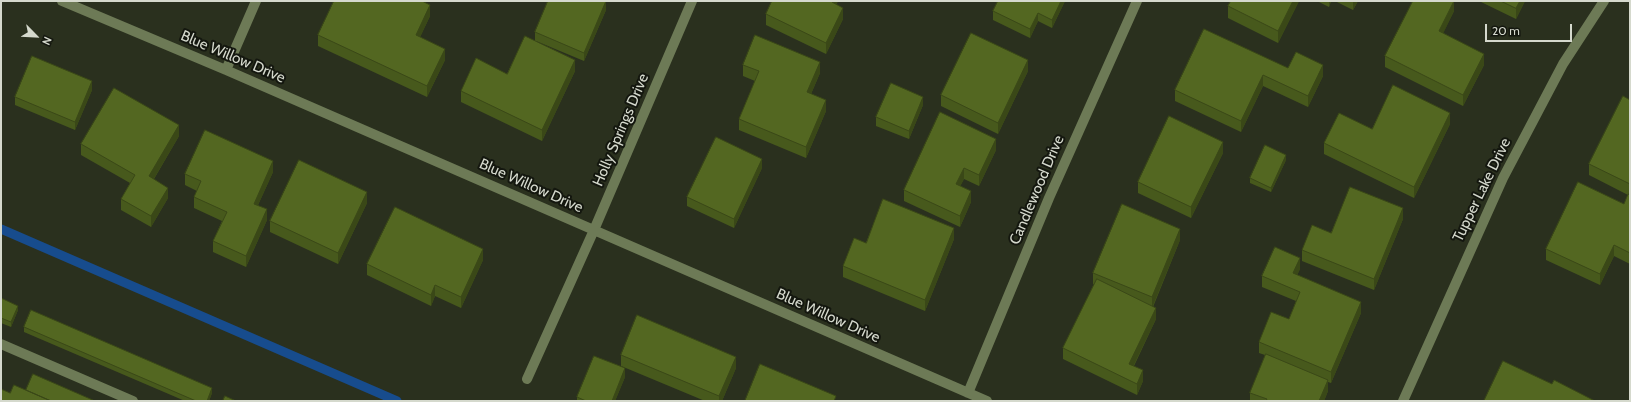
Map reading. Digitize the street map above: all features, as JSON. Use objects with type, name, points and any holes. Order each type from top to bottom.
[{"type":"street","name":"Blue Willow Drive","points":[[62,1],[226,70],[987,401]]},
{"type":"street","points":[[226,70],[256,1]]},
{"type":"street","name":"Holly Springs Drive","points":[[527,380],[594,230],[692,1]]},
{"type":"street","name":"Candlewood Drive","points":[[968,393],[1049,198],[1137,1]]},
{"type":"street","name":"Tupper Lake Drive","points":[[1403,401],[1502,178],[1563,64],[1604,1]]},
{"type":"street","points":[[1,344],[133,401]]},
{"type":"building","points":[[334,1],[422,1],[430,5],[416,35],[445,49],[427,86],[318,35]]},
{"type":"building","points":[[548,1],[606,1],[584,53],[535,32]]},
{"type":"building","points":[[772,1],[833,1],[832,2],[843,8],[826,43],[766,14]]},
{"type":"building","points":[[998,1],[1061,1],[1052,20],[1038,13],[1030,29],[993,11]]},
{"type":"building","points":[[1231,1],[1293,1],[1278,31],[1228,6]]},
{"type":"building","points":[[1413,1],[1454,1],[1439,31],[1484,54],[1463,95],[1385,56]]},
{"type":"building","points":[[1501,1],[1520,1],[1516,8]]},
{"type":"building","points":[[1204,29],[1288,68],[1296,52],[1323,65],[1308,96],[1263,75],[1241,121],[1175,90]]},
{"type":"building","points":[[971,33],[1028,60],[998,123],[941,95]]},
{"type":"building","points":[[755,35],[820,62],[807,92],[826,100],[806,147],[739,119],[759,71],[743,65]]},
{"type":"building","points":[[525,36],[575,60],[542,130],[461,91],[476,58],[507,74]]},
{"type":"building","points":[[32,56],[92,81],[75,122],[15,97]]},
{"type":"building","points":[[891,83],[923,97],[909,131],[876,117]]},
{"type":"building","points":[[1393,85],[1450,113],[1414,187],[1324,143],[1339,113],[1372,129]]},
{"type":"building","points":[[114,88],[179,125],[149,176],[168,188],[151,216],[121,199],[135,175],[81,144]]},
{"type":"building","points":[[1623,96],[1630,100],[1630,184],[1589,164]]},
{"type":"building","points":[[940,112],[996,139],[979,175],[964,168],[956,184],[971,191],[960,216],[904,190]]},
{"type":"building","points":[[1169,116],[1223,142],[1191,207],[1138,182]]},
{"type":"building","points":[[205,130],[273,161],[254,204],[267,209],[246,256],[213,241],[227,212],[194,197],[201,181],[185,174]]},
{"type":"building","points":[[716,137],[762,159],[734,219],[687,197]]},
{"type":"building","points":[[1265,145],[1286,155],[1271,188],[1250,178]]},
{"type":"building","points":[[299,160],[367,192],[338,253],[270,221]]},
{"type":"building","points":[[1578,182],[1624,204],[1628,194],[1630,195],[1630,253],[1614,245],[1600,274],[1546,249]]},
{"type":"building","points":[[1350,187],[1403,208],[1374,279],[1302,250],[1312,225],[1331,233]]},
{"type":"building","points":[[883,199],[954,228],[925,300],[843,266],[854,238],[866,243]]},
{"type":"building","points":[[1122,204],[1180,229],[1152,297],[1093,273]]},
{"type":"building","points":[[395,207],[483,249],[461,297],[435,285],[431,295],[367,264]]},
{"type":"building","points":[[1275,247],[1300,258],[1293,273],[1361,302],[1331,372],[1259,342],[1271,312],[1289,319],[1300,292],[1262,276]]},
{"type":"building","points":[[1097,279],[1156,308],[1129,364],[1143,370],[1137,384],[1063,348]]},
{"type":"building","points":[[1,298],[18,306],[11,322],[1,318]]},
{"type":"building","points":[[31,310],[212,388],[207,401],[196,401],[24,327]]},
{"type":"building","points":[[637,315],[736,357],[719,396],[621,355]]},
{"type":"building","points":[[1266,354],[1328,380],[1319,401],[1266,401],[1267,399],[1250,393]]},
{"type":"building","points":[[594,356],[625,368],[612,401],[586,401],[577,397]]},
{"type":"building","points":[[1503,361],[1552,384],[1554,380],[1595,401],[1484,401]]},
{"type":"building","points":[[760,364],[836,396],[834,401],[745,401]]},
{"type":"building","points":[[33,374],[95,401],[51,401],[26,390]]},
{"type":"building","points":[[14,385],[51,401],[1,401],[1,389],[10,393]]},
{"type":"building","points":[[225,396],[236,401],[223,401]]},
{"type":"waterway","points":[[1,229],[397,401]]}]
